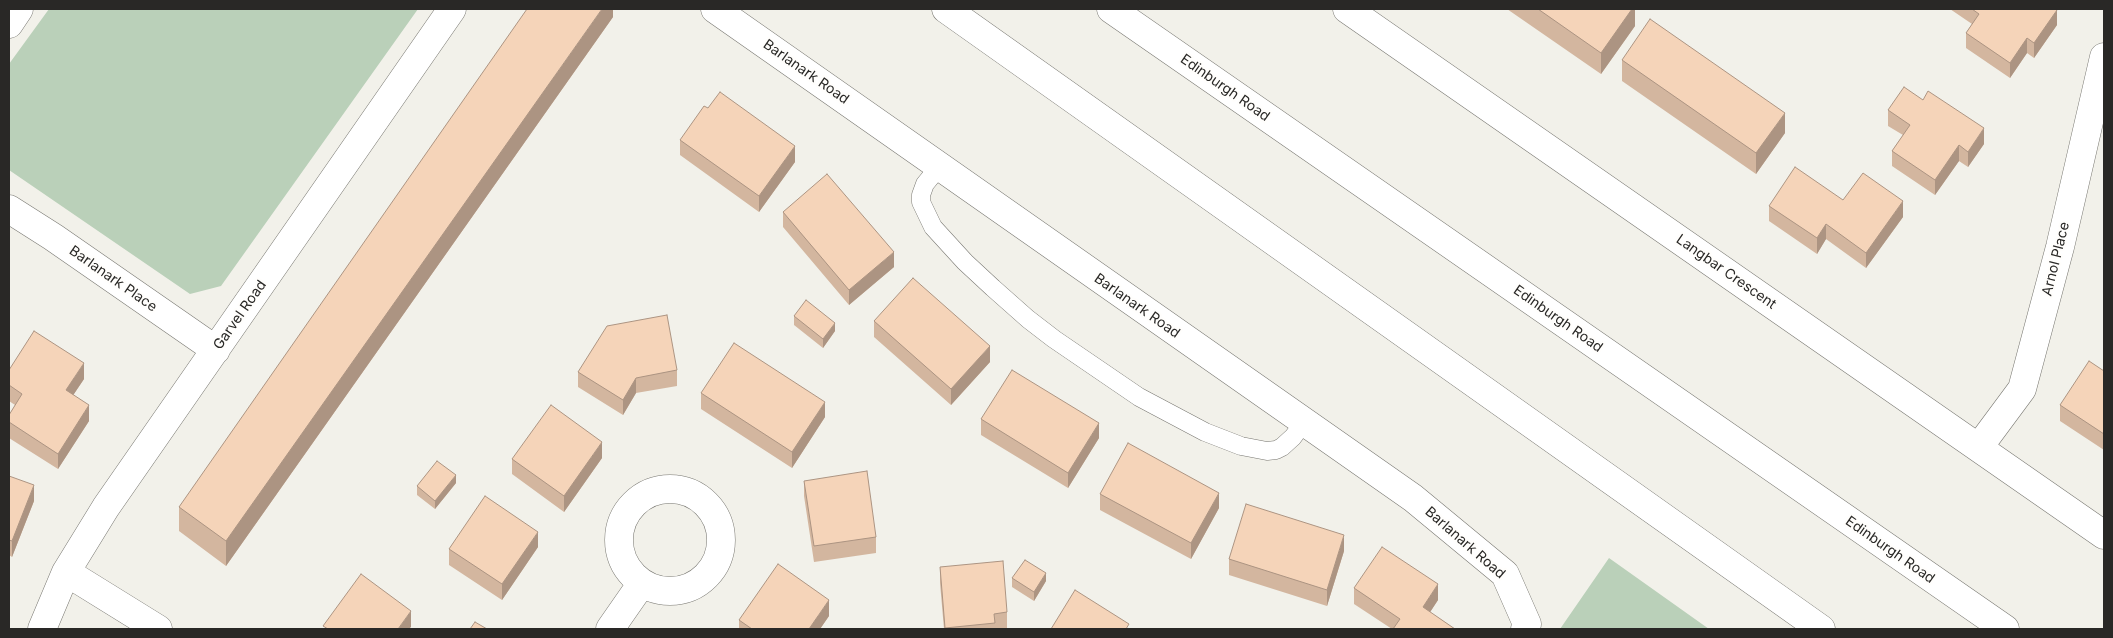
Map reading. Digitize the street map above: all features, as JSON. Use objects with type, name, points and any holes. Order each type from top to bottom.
[{"type":"street","points":[[9,24],[19,9]]},
{"type":"street","name":"Garvel Road","points":[[42,629],[66,572],[106,507],[452,9]]},
{"type":"street","name":"Barlanark Road","points":[[715,9],[1413,498],[1505,574],[1527,624],[1524,629]]},
{"type":"street","points":[[946,9],[1820,629]]},
{"type":"street","name":"Edinburgh Road","points":[[1111,9],[2005,629]]},
{"type":"street","name":"Langbar Crescent","points":[[1347,9],[2104,535]]},
{"type":"street","name":"Arnol Place","points":[[1979,447],[2022,389],[2060,247],[2104,57]]},
{"type":"street","name":"Barlanark Place","points":[[9,210],[53,237],[216,350]]},
{"type":"street","points":[[66,572],[158,629]]},
{"type":"street","points":[[610,629],[642,583]]},
{"type":"lane","points":[[939,167],[925,184],[921,195],[921,202],[933,228],[965,262],[1028,319],[1071,350],[1139,397],[1205,432],[1241,446],[1267,451],[1276,450],[1293,438],[1304,422]]},
{"type":"green space","points":[[49,9],[418,9],[221,286],[190,294],[9,170],[9,64]]},
{"type":"green space","points":[[1609,558],[1709,629],[1560,629]]},
{"type":"building","points":[[527,9],[602,9],[226,541],[179,507]]},
{"type":"building","points":[[1538,9],[1632,9],[1601,53]]},
{"type":"building","points":[[1972,9],[2057,10],[2034,43],[2027,38],[2010,63],[1966,33],[1979,14]]},
{"type":"building","points":[[1650,19],[1785,113],[1756,153],[1622,60]]},
{"type":"building","points":[[1904,87],[1923,100],[1928,91],[1984,128],[1968,152],[1959,145],[1935,180],[1892,151],[1910,125],[1888,110]]},
{"type":"building","points":[[720,92],[795,146],[759,196],[680,140],[704,106],[708,108]]},
{"type":"building","points":[[1795,167],[1843,200],[1863,173],[1903,201],[1866,253],[1826,224],[1817,238],[1769,206]]},
{"type":"building","points":[[827,174],[894,252],[849,290],[783,212]]},
{"type":"building","points":[[913,278],[990,346],[951,389],[874,321]]},
{"type":"building","points":[[806,300],[835,323],[823,339],[794,316]]},
{"type":"building","points":[[667,315],[677,370],[636,378],[623,400],[578,372],[607,326]]},
{"type":"building","points":[[34,331],[84,363],[66,390],[89,405],[58,454],[9,422],[9,415],[22,394],[9,385],[9,370]]},
{"type":"building","points":[[734,343],[825,402],[792,452],[701,393]]},
{"type":"building","points":[[2089,361],[2104,371],[2104,434],[2060,405]]},
{"type":"building","points":[[1012,370],[1099,423],[1068,473],[981,419]]},
{"type":"building","points":[[551,405],[602,442],[564,496],[512,459]]},
{"type":"building","points":[[1128,443],[1219,493],[1191,543],[1100,494]]},
{"type":"building","points":[[437,461],[456,475],[435,501],[417,486]]},
{"type":"building","points":[[867,471],[876,537],[814,546],[804,481]]},
{"type":"building","points":[[9,476],[34,485],[12,541],[9,540]]},
{"type":"building","points":[[485,496],[538,532],[502,584],[449,549]]},
{"type":"building","points":[[1246,504],[1344,535],[1327,590],[1229,559]]},
{"type":"building","points":[[1382,547],[1438,584],[1423,607],[1455,629],[1393,629],[1400,619],[1354,588]]},
{"type":"building","points":[[1025,560],[1046,573],[1034,592],[1012,578]]},
{"type":"building","points":[[1003,561],[1007,612],[994,614],[995,623],[945,628],[940,567]]},
{"type":"building","points":[[778,564],[829,600],[809,629],[752,629],[739,620]]},
{"type":"building","points":[[361,574],[411,611],[398,629],[328,629],[323,626]]},
{"type":"building","points":[[1075,590],[1129,624],[1126,629],[1051,629]]},
{"type":"building","points":[[475,622],[487,629],[470,629]]}]
